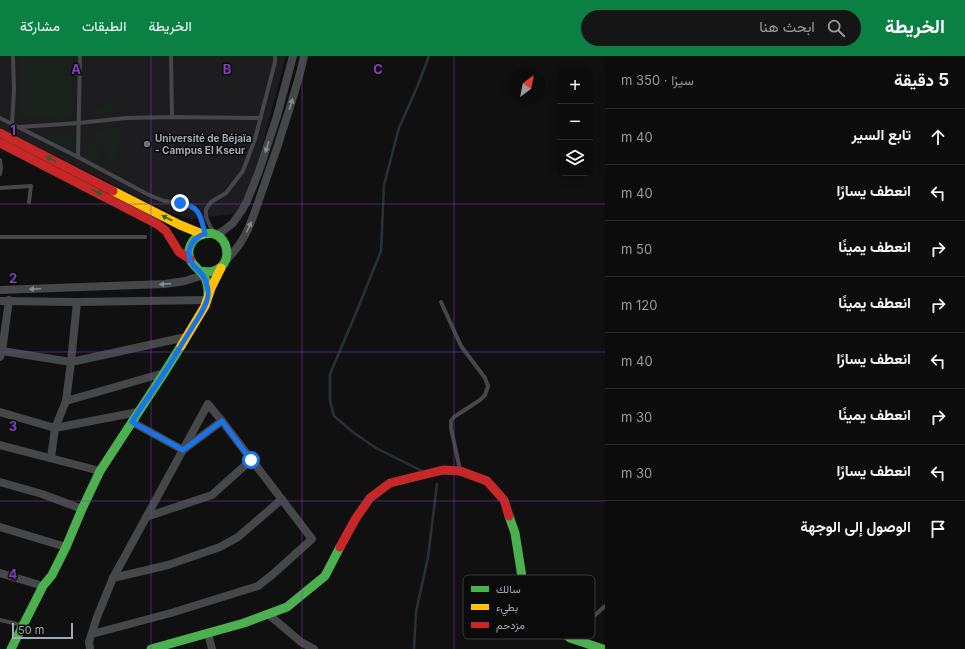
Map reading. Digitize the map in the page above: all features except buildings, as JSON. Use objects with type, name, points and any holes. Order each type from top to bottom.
[{"type":"street","points":[[216,235],[228,228],[233,223],[242,210],[248,197],[259,171],[277,116],[293,56]]},
{"type":"street","points":[[11,649],[43,586],[52,575],[66,547],[100,471],[164,373],[205,306],[214,281],[221,268],[227,258],[236,251],[251,223],[290,108],[304,56]]},
{"type":"street","points":[[0,133],[180,224],[204,234],[216,235],[225,242],[228,253],[227,258]]},
{"type":"street","points":[[0,143],[158,224],[169,235],[179,252],[190,259]]},
{"type":"street","points":[[204,234],[194,240],[191,244],[189,253],[192,264],[202,273],[208,288],[208,297]]},
{"type":"street","points":[[0,290],[165,284],[185,281],[202,273],[217,271],[221,268]]},
{"type":"street","points":[[0,301],[77,302],[208,297]]},
{"type":"street","points":[[9,300],[1,354],[71,362],[186,337]]},
{"type":"street","points":[[51,458],[55,428],[66,401],[77,302]]},
{"type":"street","points":[[66,401],[164,373]]},
{"type":"street","points":[[90,649],[90,642],[92,634],[97,617],[113,578],[208,404],[312,539],[272,576],[258,586],[171,613],[92,634]]},
{"type":"street","points":[[0,412],[55,428],[138,412]]},
{"type":"street","points":[[183,450],[222,421]]},
{"type":"street","points":[[132,422],[183,450]]},
{"type":"street","points":[[0,445],[100,471]]},
{"type":"street","points":[[146,517],[212,495],[251,460]]},
{"type":"street","points":[[151,649],[244,623],[287,607],[326,576],[356,518],[370,498],[390,483],[444,470],[460,471],[487,481],[504,500],[515,533],[522,575]]},
{"type":"street","points":[[0,482],[42,494],[82,509]]},
{"type":"street","points":[[113,578],[168,565],[220,547],[238,537],[282,499]]},
{"type":"street","points":[[0,527],[66,547]]},
{"type":"street","points":[[0,574],[43,586]]},
{"type":"street","points":[[268,614],[301,642],[314,649]]},
{"type":"street","points":[[208,633],[212,649]]},
{"type":"street","points":[[573,639],[603,649]]},
{"type":"lane","points":[[12,124],[14,90],[13,56]]},
{"type":"lane","points":[[78,157],[80,56]]},
{"type":"lane","points":[[171,56],[172,117]]},
{"type":"lane","points":[[216,235],[206,217],[206,209],[211,202],[226,193],[243,171],[256,139],[274,66],[275,56]]},
{"type":"lane","points":[[19,127],[172,117],[261,118]]},
{"type":"lane","points":[[0,118],[149,195],[164,201],[188,204],[194,207],[200,216],[204,234]]},
{"type":"lane","points":[[0,160],[0,174]]},
{"type":"lane","points":[[0,188],[31,186],[28,202]]},
{"type":"lane","points":[[0,238],[145,238]]},
{"type":"lane","points":[[441,302],[462,346],[485,378],[488,386],[485,395],[480,400],[454,417],[451,421],[451,428],[460,471]]},
{"type":"lane","points":[[595,615],[605,606]]},
{"type":"lane","points":[[0,620],[23,626]]},
{"type":"shaded area","name":"Université de Béjaïa - Campus El Kseur","points":[[0,56],[286,56],[252,183],[244,199],[233,214],[191,219],[168,212],[0,128]]},
{"type":"shaded area","points":[[19,56],[74,56],[72,119],[17,117]]},
{"type":"shaded area","points":[[111,98],[113,112],[90,115]]},
{"type":"shaded area","points":[[123,128],[112,167],[92,130]]},
{"type":"shaded area","points":[[85,131],[109,169],[84,157]]},
{"type":"shaded area","points":[[40,134],[73,134],[71,150]]},
{"type":"waterway","points":[[422,471],[376,448],[354,433],[334,416],[330,401],[330,374],[381,251],[384,185],[399,128],[429,56]]},
{"type":"waterway","points":[[414,649],[416,612],[428,557],[437,484]]},
{"type":"traffic: fast","points":[[200,271],[209,272],[218,269],[224,263],[227,256],[226,248],[223,240],[217,235],[209,233],[197,237],[192,242],[189,250],[191,262],[205,278],[208,294]]},
{"type":"traffic: fast","points":[[11,649],[43,586],[52,575],[100,471],[181,346]]},
{"type":"traffic: fast","points":[[509,516],[515,533],[522,575]]},
{"type":"traffic: fast","points":[[151,649],[244,623],[287,607],[325,576],[340,547]]},
{"type":"traffic: fast","points":[[573,639],[603,649]]},
{"type":"traffic: slow","points":[[113,191],[180,225],[202,234]]},
{"type":"traffic: slow","points":[[181,346],[205,306],[211,288],[221,268]]},
{"type":"traffic: jam","points":[[0,133],[113,191]]},
{"type":"traffic: jam","points":[[0,143],[157,224],[166,231],[179,252],[190,259]]},
{"type":"traffic: jam","points":[[340,547],[356,518],[370,498],[390,483],[443,470],[460,471],[487,481],[504,500],[509,516]]},
{"type":"place","name":"Université de Béjaïa - Campus El Kseur","points":[[147,144]]},
{"type":"route","points":[[180,203],[188,204],[194,207],[202,222],[205,234],[202,234],[194,240],[189,248],[189,253],[192,264],[203,275],[208,288],[208,295],[205,306],[132,422],[183,450],[222,421],[251,460]]}]
